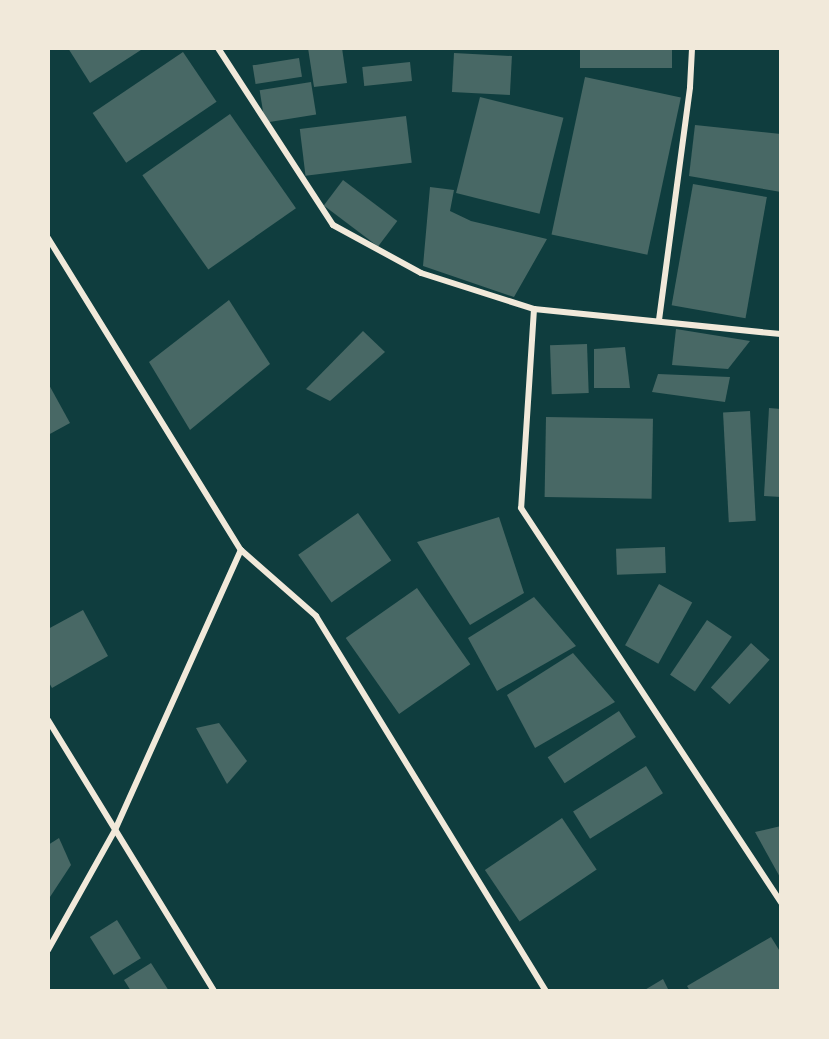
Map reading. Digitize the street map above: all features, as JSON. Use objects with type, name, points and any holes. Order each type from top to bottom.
[{"type":"street","points":[[218,48],[333,225],[422,273],[534,309],[781,334]]},
{"type":"street","points":[[659,320],[690,87],[692,48]]},
{"type":"street","points":[[48,238],[241,550],[316,616],[546,991]]},
{"type":"street","points":[[534,309],[521,508],[781,903]]},
{"type":"street","points":[[48,950],[115,830],[241,550]]},
{"type":"street","points":[[48,720],[214,991]]},
{"type":"building","points":[[68,48],[144,48],[90,83]]},
{"type":"building","points":[[308,48],[342,48],[347,83],[314,87]]},
{"type":"building","points":[[580,48],[672,48],[672,68],[580,68]]},
{"type":"building","points":[[183,52],[217,102],[126,163],[93,113]]},
{"type":"building","points":[[454,53],[512,56],[510,95],[452,92]]},
{"type":"building","points":[[299,58],[302,77],[256,84],[253,65]]},
{"type":"building","points":[[410,62],[412,81],[364,86],[362,67]]},
{"type":"building","points":[[585,77],[681,97],[647,255],[552,234]]},
{"type":"building","points":[[311,82],[316,115],[265,123],[260,90]]},
{"type":"building","points":[[480,97],[563,118],[539,214],[456,193]]},
{"type":"building","points":[[230,114],[296,208],[208,270],[142,175]]},
{"type":"building","points":[[406,116],[412,163],[306,176],[300,129]]},
{"type":"building","points":[[695,125],[781,134],[781,192],[689,176]]},
{"type":"building","points":[[343,180],[397,221],[378,246],[324,206]]},
{"type":"building","points":[[693,184],[767,197],[746,318],[672,305]]},
{"type":"building","points":[[430,187],[454,190],[450,211],[471,221],[547,239],[514,297],[423,266]]},
{"type":"building","points":[[229,300],[270,364],[190,430],[149,362]]},
{"type":"building","points":[[676,329],[750,341],[728,369],[672,365]]},
{"type":"building","points":[[363,331],[385,352],[330,401],[306,389]]},
{"type":"building","points":[[587,344],[589,393],[552,394],[550,345]]},
{"type":"building","points":[[625,347],[630,388],[594,388],[594,349]]},
{"type":"building","points":[[658,374],[730,377],[725,402],[652,392]]},
{"type":"building","points":[[48,383],[70,423],[48,435]]},
{"type":"building","points":[[769,408],[781,409],[781,497],[764,496]]},
{"type":"building","points":[[750,411],[756,521],[729,522],[723,412]]},
{"type":"building","points":[[546,417],[653,419],[652,499],[545,497]]},
{"type":"building","points":[[358,513],[391,561],[331,602],[298,555]]},
{"type":"building","points":[[499,517],[524,593],[470,625],[417,542]]},
{"type":"building","points":[[665,547],[666,573],[617,575],[616,549]]},
{"type":"building","points":[[659,584],[692,602],[658,664],[625,645]]},
{"type":"building","points":[[417,588],[470,664],[399,714],[346,638]]},
{"type":"building","points":[[534,597],[576,646],[497,691],[468,638]]},
{"type":"building","points":[[83,610],[108,656],[52,688],[48,681],[48,629]]},
{"type":"building","points":[[707,620],[732,637],[695,691],[670,675]]},
{"type":"building","points":[[751,643],[770,660],[729,704],[711,688]]},
{"type":"building","points":[[573,653],[615,702],[535,748],[507,695]]},
{"type":"building","points":[[619,711],[636,737],[565,783],[548,757]]},
{"type":"building","points":[[219,723],[247,761],[227,784],[196,728]]},
{"type":"building","points":[[646,766],[663,793],[590,839],[573,812]]},
{"type":"building","points":[[562,818],[597,869],[520,921],[485,870]]},
{"type":"building","points":[[781,826],[781,879],[755,832]]},
{"type":"building","points":[[59,838],[71,865],[48,900],[48,845]]},
{"type":"building","points":[[117,920],[141,958],[114,975],[90,937]]},
{"type":"building","points":[[771,937],[781,953],[781,991],[690,991],[687,986]]},
{"type":"building","points":[[151,963],[169,991],[131,991],[124,980]]},
{"type":"building","points":[[663,979],[669,991],[643,991]]}]
